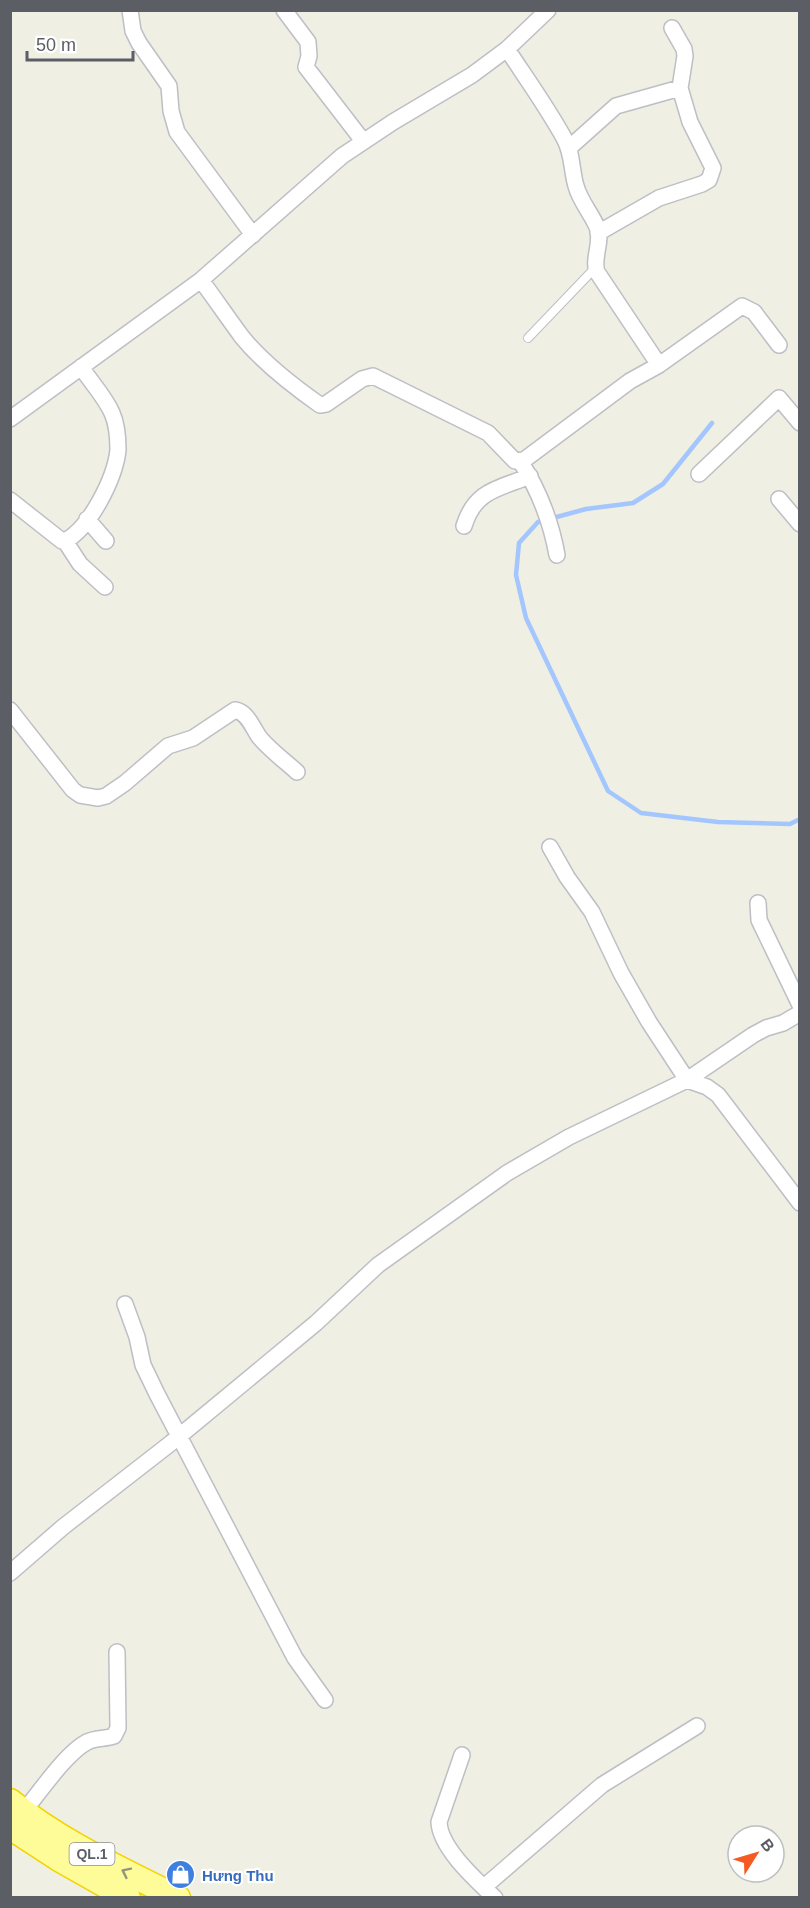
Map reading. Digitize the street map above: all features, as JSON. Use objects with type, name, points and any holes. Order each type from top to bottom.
[{"type":"highway","name":"QL.1","points":[[15,1813],[59,1859],[128,1898]]},
{"type":"highway","name":"QL.1","points":[[15,1813],[178,1898]]},
{"type":"street","points":[[284,10],[308,42],[309,56],[306,67],[363,141]]},
{"type":"street","points":[[10,419],[201,280],[299,192],[363,141],[457,85],[507,48],[548,10]]},
{"type":"street","points":[[134,12],[133,31],[169,86],[171,111],[177,132],[253,235]]},
{"type":"street","points":[[598,233],[659,198],[702,184],[712,175],[713,168],[690,122],[680,88],[685,56],[684,49],[672,28]]},
{"type":"street","points":[[507,48],[569,148],[576,186],[600,240],[595,268],[658,365]]},
{"type":"street","points":[[569,148],[616,106],[680,88]]},
{"type":"street","points":[[201,280],[243,338],[281,375],[320,405],[326,404],[362,379],[374,376],[488,433],[515,461],[520,461],[538,450],[630,381],[658,365],[742,306],[754,312],[779,345]]},
{"type":"street","points":[[65,541],[78,531],[104,495],[118,451],[112,413],[81,367]]},
{"type":"street","points":[[699,474],[779,398],[800,423]]},
{"type":"street","points":[[520,461],[530,476],[551,526],[558,555]]},
{"type":"street","points":[[464,526],[468,512],[481,496],[530,476]]},
{"type":"street","points":[[779,499],[800,524]]},
{"type":"street","points":[[10,500],[65,541],[80,564],[105,587]]},
{"type":"street","points":[[87,519],[106,541]]},
{"type":"street","points":[[10,710],[72,790],[88,797],[106,796],[125,783],[168,746],[193,738],[235,710],[246,716],[261,739],[297,772]]},
{"type":"street","points":[[550,847],[567,877],[592,912],[621,973],[649,1022],[687,1080],[708,1087],[718,1095],[800,1203]]},
{"type":"street","points":[[10,1573],[63,1527],[179,1437],[316,1323],[378,1265],[507,1173],[569,1137],[687,1080],[753,1035],[783,1023],[799,1013],[800,1006],[759,920],[758,903]]},
{"type":"street","points":[[125,1304],[137,1337],[143,1365],[179,1437],[295,1658],[326,1700]]},
{"type":"street","points":[[15,1813],[86,1742],[114,1736],[118,1728],[117,1652]]},
{"type":"street","points":[[462,1755],[439,1822],[439,1831],[451,1851],[490,1892],[602,1785],[697,1725]]},
{"type":"lane","points":[[528,338],[595,268]]},
{"type":"waterway","points":[[712,423],[663,484],[633,503],[586,509],[538,522],[519,543],[516,575],[526,618],[608,791],[641,813],[718,822],[790,824],[800,819]]},
{"type":"place","name":"Hưng Thu","points":[[181,1875]]}]
